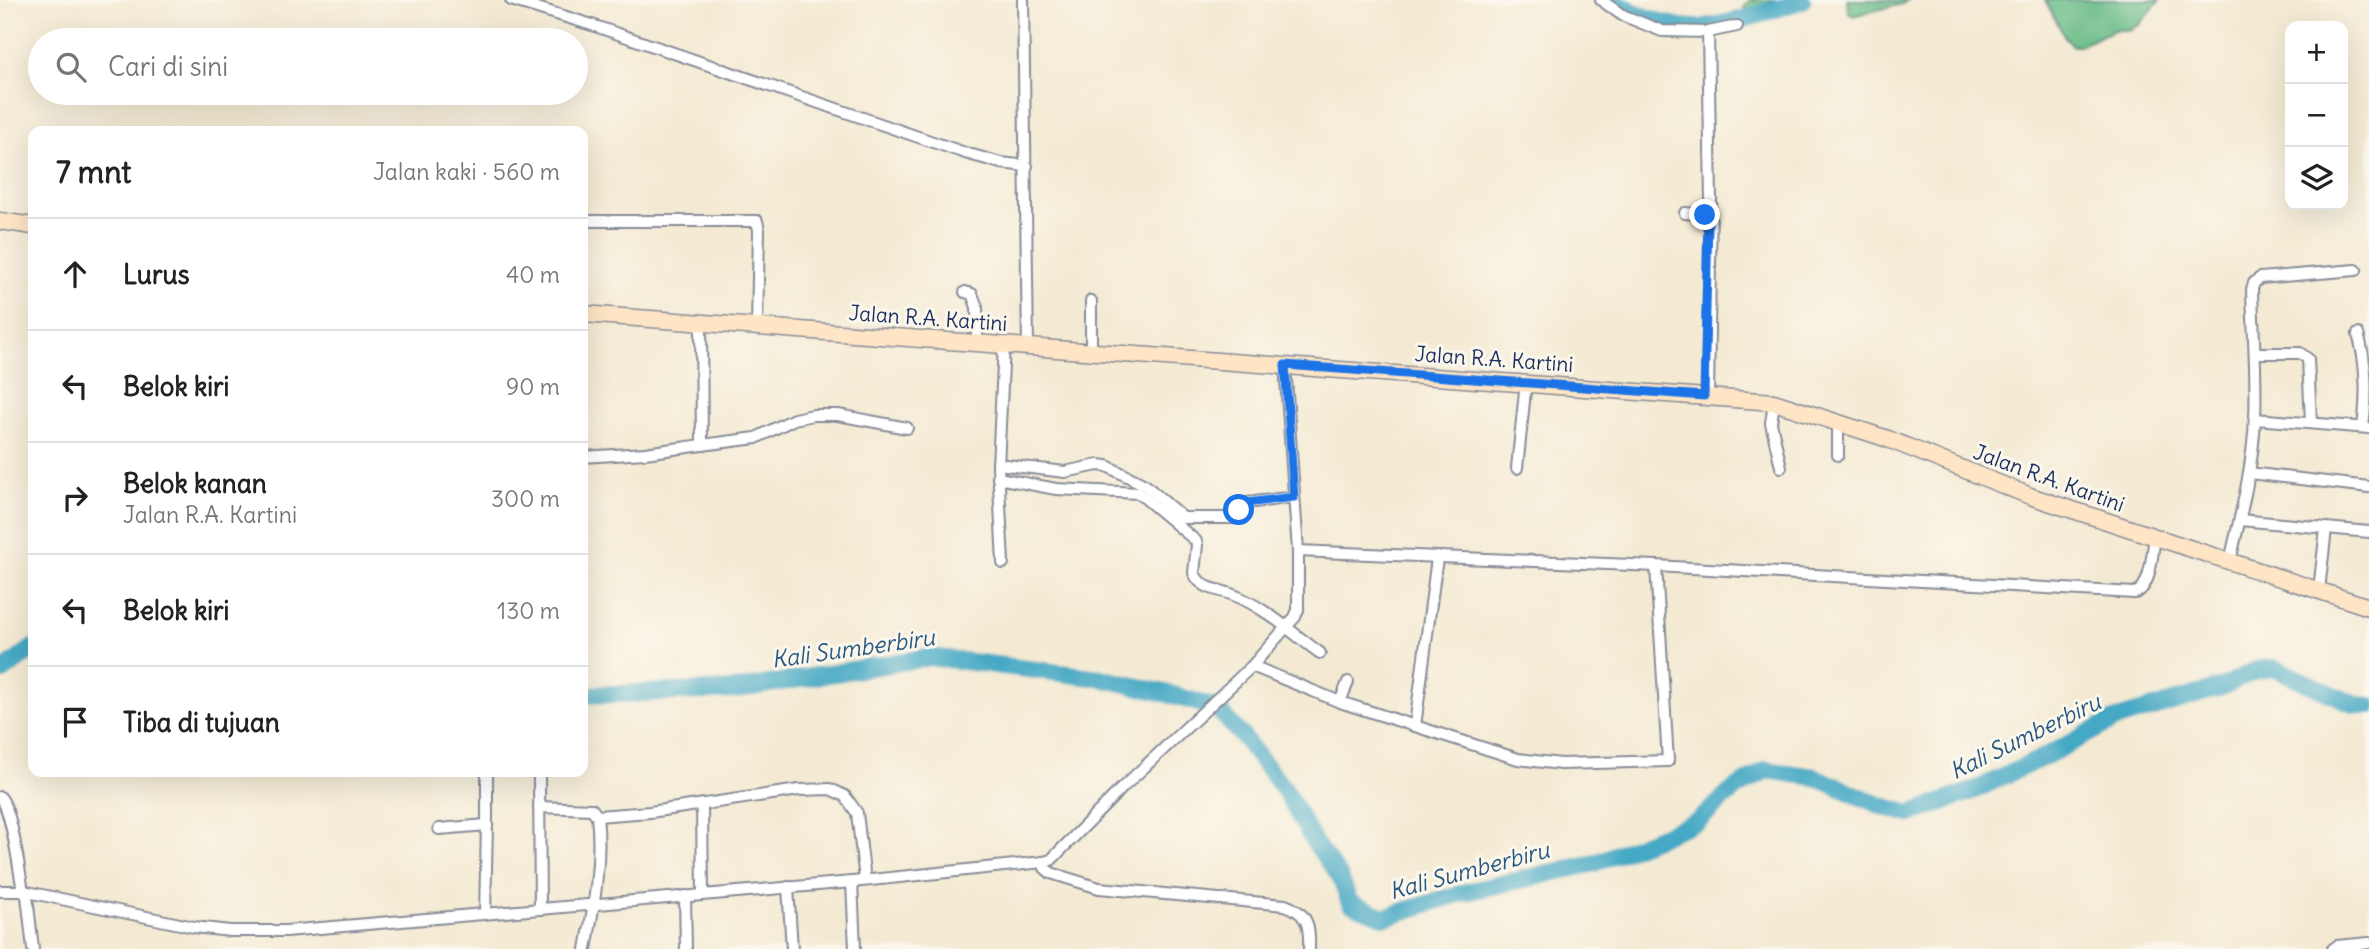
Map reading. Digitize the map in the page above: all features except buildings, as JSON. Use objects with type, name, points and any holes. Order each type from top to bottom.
[{"type":"main road","points":[[0,221],[28,225]]},
{"type":"main road","name":"Jalan R.A. Kartini","points":[[588,314],[1774,402],[1888,439],[2030,496],[2319,590],[2368,602]]},
{"type":"street","points":[[511,0],[965,153],[1001,163],[1027,166]]},
{"type":"street","points":[[1023,0],[1028,346]]},
{"type":"street","points":[[1601,0],[1622,15],[1661,31],[1708,32],[1737,26]]},
{"type":"street","points":[[1706,396],[1712,200],[1708,32]]},
{"type":"street","points":[[1685,213],[1705,215],[1707,219],[1706,396]]},
{"type":"street","points":[[588,221],[757,221],[757,327]]},
{"type":"street","points":[[2230,561],[2249,473],[2255,419],[2252,289],[2257,280],[2356,270]]},
{"type":"street","points":[[965,292],[972,294],[977,307],[977,343]]},
{"type":"street","points":[[1091,301],[1091,351]]},
{"type":"street","points":[[701,323],[702,445]]},
{"type":"street","points":[[2255,419],[2366,428],[2363,357],[2358,334]]},
{"type":"street","points":[[1003,563],[998,471],[1004,345]]},
{"type":"street","points":[[2255,353],[2300,354],[2308,359],[2311,422]]},
{"type":"street","points":[[0,891],[23,891],[194,927],[230,931],[286,931],[852,883],[1051,860],[1122,788],[1252,666],[1289,626],[1298,610],[1298,551],[1285,365]]},
{"type":"street","points":[[1517,468],[1526,382]]},
{"type":"street","points":[[1774,402],[1772,423],[1781,467]]},
{"type":"street","points":[[588,457],[645,453],[756,438],[794,419],[813,415],[838,415],[908,428]]},
{"type":"street","points":[[1838,423],[1838,455]]},
{"type":"street","points":[[998,471],[1065,472],[1098,465],[1107,466],[1183,518],[1233,518],[1242,505],[1247,503],[1294,497]]},
{"type":"street","points":[[998,471],[1056,489],[1142,489],[1196,541],[1194,573],[1202,584],[1234,595],[1289,626],[1320,653]]},
{"type":"street","points":[[2249,473],[2369,487]]},
{"type":"street","points":[[2240,520],[2369,532]]},
{"type":"street","points":[[2319,590],[2326,529]]},
{"type":"street","points":[[1298,551],[1656,566],[2134,593],[2146,586],[2155,537]]},
{"type":"street","points":[[1415,726],[1437,558]]},
{"type":"street","points":[[1252,666],[1415,726],[1518,759],[1537,762],[1668,761],[1656,566]]},
{"type":"street","points":[[1341,700],[1348,682]]},
{"type":"street","points":[[485,914],[487,777]]},
{"type":"street","points":[[539,778],[540,909]]},
{"type":"street","points":[[597,817],[820,788],[835,791],[845,796],[857,813],[865,880]]},
{"type":"street","points":[[0,797],[8,813],[23,891],[27,896],[33,949]]},
{"type":"street","points":[[702,804],[703,894]]},
{"type":"street","points":[[539,807],[583,807],[592,809],[597,817],[594,903],[586,949]]},
{"type":"street","points":[[439,829],[487,825]]},
{"type":"street","points":[[1043,862],[1051,873],[1099,888],[1285,905],[1300,910],[1304,916],[1309,949]]},
{"type":"street","points":[[852,883],[855,949]]},
{"type":"street","points":[[788,887],[792,949]]},
{"type":"street","points":[[685,896],[686,949]]},
{"type":"street","points":[[2333,949],[2337,946],[2369,943]]},
{"type":"green space","points":[[1750,0],[1802,0],[1747,17],[1744,6]]},
{"type":"green space","points":[[1847,0],[1908,0],[1902,4],[1853,16],[1848,11]]},
{"type":"green space","points":[[2045,0],[2160,0],[2139,25],[2128,30],[2114,30],[2079,46],[2073,46],[2065,37]]},
{"type":"waterway","points":[[1613,0],[1633,12],[1658,21],[1695,28],[1743,19],[1802,0]]},
{"type":"waterway","name":"Kali Sumberbiru","points":[[0,670],[3,671],[28,652]]},
{"type":"waterway","name":"Kali Sumberbiru","points":[[588,695],[734,690],[930,657],[1101,678],[1169,694],[1216,708],[1284,789],[1314,842],[1340,877],[1350,903],[1385,917],[1462,893],[1595,863],[1698,821],[1732,791],[1766,770],[1815,777],[1882,806],[1910,814],[1975,790],[2114,720],[2222,687],[2256,670],[2274,668],[2356,705],[2369,706]]},
{"type":"route","points":[[1239,510],[1247,503],[1294,497],[1285,365],[1704,396],[1708,222],[1705,215]]}]
